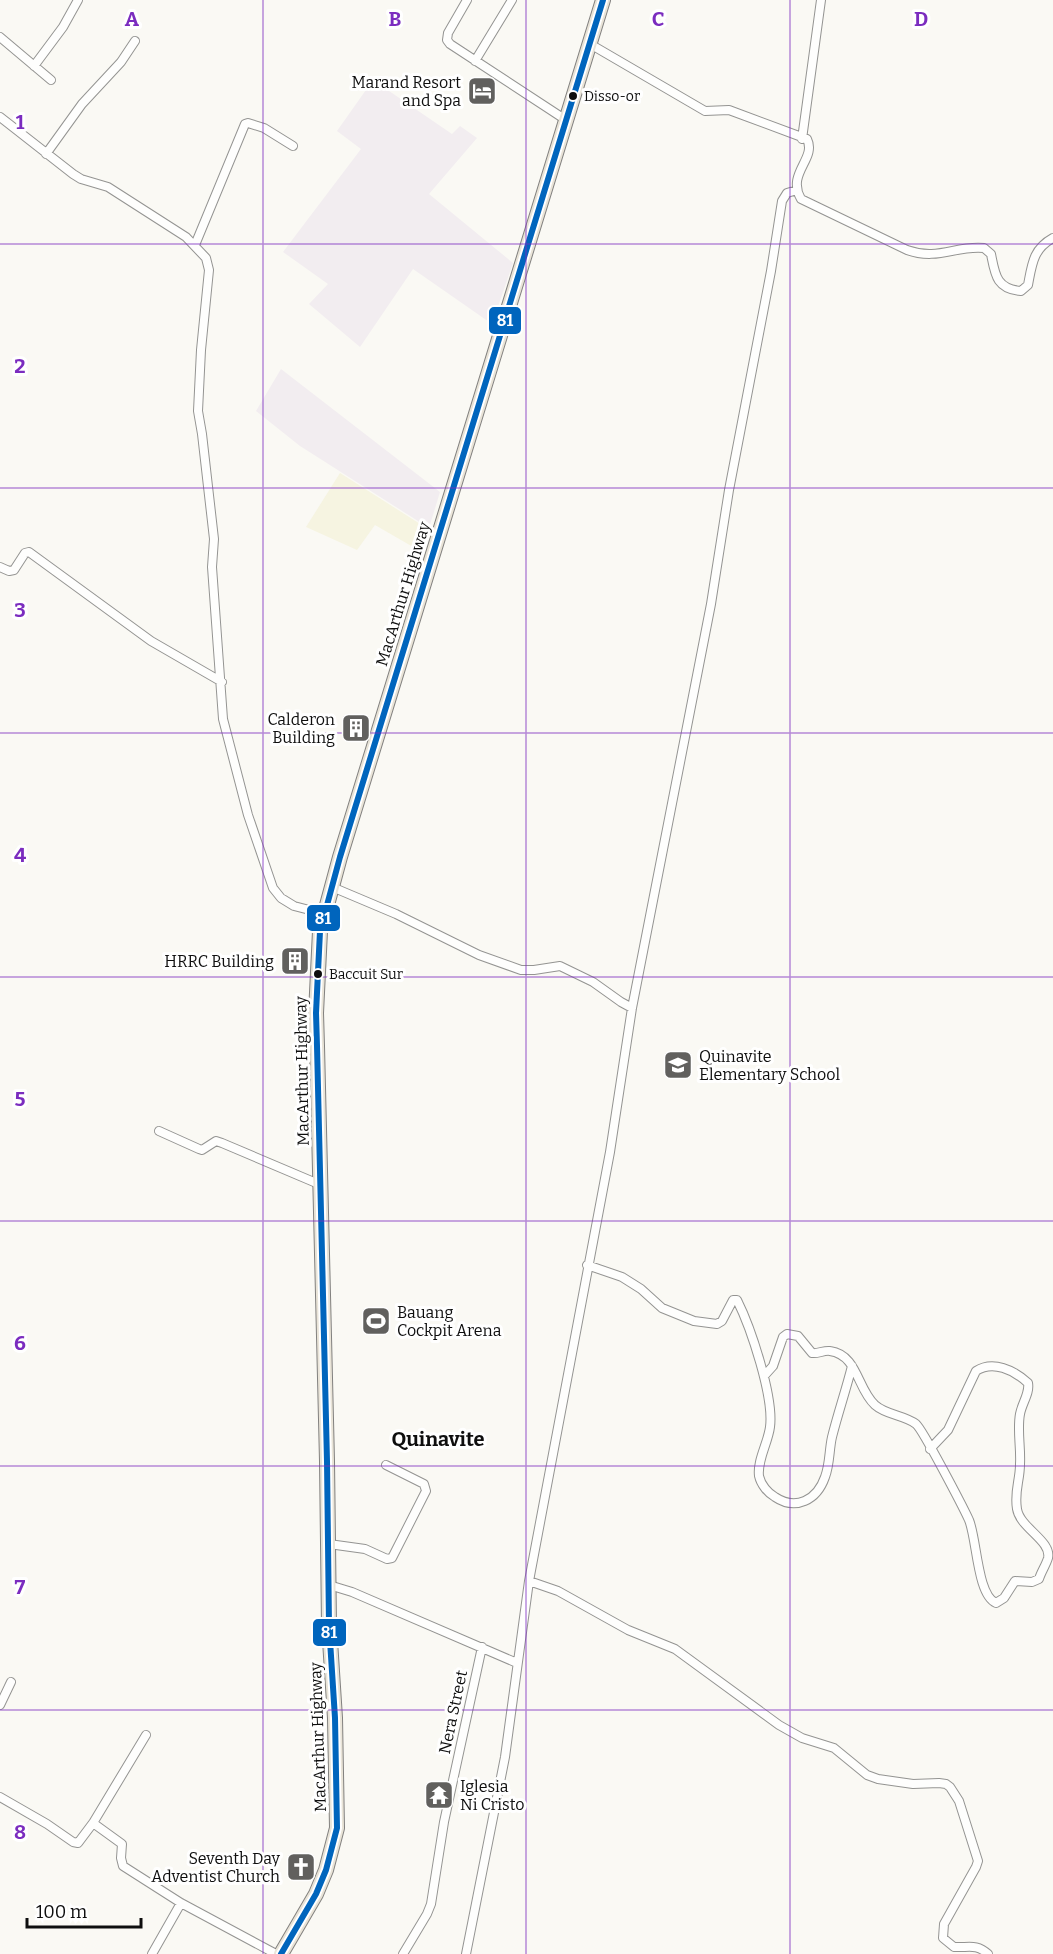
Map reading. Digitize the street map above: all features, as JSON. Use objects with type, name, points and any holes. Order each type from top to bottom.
[{"type":"highway","name":"MacArthur Highway","points":[[281,1954],[316,1894],[326,1870],[337,1828],[335,1718],[329,1625],[316,1013],[320,932],[603,0]]},
{"type":"street","points":[[34,66],[63,27],[78,0]]},
{"type":"street","points":[[467,0],[448,33],[447,40],[450,44],[566,120]]},
{"type":"street","points":[[476,61],[512,0]]},
{"type":"street","points":[[802,139],[821,0]]},
{"type":"street","points":[[0,38],[51,80]]},
{"type":"street","points":[[46,154],[82,104],[122,62],[135,41]]},
{"type":"street","points":[[590,44],[705,111],[729,110],[809,140],[810,149],[796,178],[797,190],[805,202],[920,255],[984,248],[991,254],[994,273],[998,281],[1018,291],[1024,290],[1028,285],[1031,264],[1038,248],[1053,238]]},
{"type":"street","points":[[0,117],[81,179],[108,187],[118,193],[195,245],[206,258],[209,270],[198,411],[214,539],[212,567],[223,718],[248,815],[273,888],[281,898],[294,906],[325,914]]},
{"type":"street","points":[[195,245],[245,124],[257,125],[293,146]]},
{"type":"street","points":[[466,1954],[505,1757],[529,1581],[610,1152],[633,1008],[707,626],[729,490],[769,283],[782,201],[787,193],[797,190]]},
{"type":"street","points":[[0,567],[9,571],[14,570],[25,553],[29,552],[151,641],[222,682]]},
{"type":"street","points":[[332,887],[396,914],[479,956],[522,970],[560,966],[593,982],[633,1008]]},
{"type":"street","points":[[159,1131],[202,1150],[216,1141],[321,1185]]},
{"type":"street","points":[[587,1265],[621,1277],[641,1289],[662,1308],[694,1321],[717,1324],[722,1321],[732,1300],[736,1299],[764,1376],[770,1419],[759,1477],[771,1495],[783,1502],[795,1504],[804,1502],[815,1492],[826,1476],[831,1440],[852,1366]]},
{"type":"street","points":[[764,1376],[773,1366],[783,1336],[787,1334],[798,1336],[812,1353],[833,1352],[848,1360],[874,1404],[888,1413],[914,1422],[921,1429],[930,1449],[969,1520],[987,1598],[996,1603],[1000,1602],[1015,1581],[1032,1582],[1039,1579],[1048,1551],[1046,1545],[1023,1524],[1017,1512],[1015,1490],[1020,1467],[1018,1433],[1020,1413],[1028,1383],[996,1365],[982,1367],[976,1371],[948,1430],[930,1449]]},
{"type":"street","points":[[328,1544],[365,1550],[387,1559],[392,1558],[426,1491],[424,1484],[386,1465]]},
{"type":"street","points":[[529,1581],[558,1591],[628,1630],[675,1649],[778,1725],[802,1738],[834,1748],[867,1775],[878,1779],[913,1784],[939,1783],[950,1787],[959,1801],[978,1861],[944,1924],[943,1938],[954,1947],[975,1946],[982,1948],[988,1954]]},
{"type":"street","points":[[329,1585],[352,1592],[517,1663]]},
{"type":"street","name":"Nera Street","points":[[403,1954],[431,1904],[444,1822],[482,1647]]},
{"type":"street","points":[[0,1706],[11,1682]]},
{"type":"street","points":[[0,1797],[76,1843],[93,1822],[146,1735]]},
{"type":"street","points":[[93,1822],[123,1844],[121,1858],[123,1866],[181,1903],[276,1954]]},
{"type":"street","points":[[152,1954],[181,1903]]},
{"type":"shaded area","points":[[373,80],[452,134],[460,126],[477,138],[429,194],[513,263],[492,324],[413,269],[360,347],[309,304],[328,284],[283,252],[361,149],[337,131]]},
{"type":"shaded area","points":[[281,369],[440,492],[429,528],[300,446],[256,411]]},
{"type":"shaded area","points":[[340,473],[428,529],[420,551],[375,525],[357,550],[306,527]]},
{"type":"transit line","name":"81","points":[[281,1954],[316,1894],[326,1870],[337,1828],[335,1718],[329,1625],[316,1013],[320,931],[340,857],[603,0]]},
{"type":"place","name":"Marand Resort and Spa","points":[[482,91]]},
{"type":"place","name":"Disso-or","points":[[573,96]]},
{"type":"place","name":"Calderon Building","points":[[356,728]]},
{"type":"place","name":"HRRC Building","points":[[295,961]]},
{"type":"place","name":"Baccuit Sur","points":[[318,974]]},
{"type":"place","name":"Quinavite Elementary School","points":[[678,1065]]},
{"type":"place","name":"Bauang Cockpit Arena","points":[[376,1321]]},
{"type":"place","name":"Iglesia Ni Cristo","points":[[439,1795]]},
{"type":"place","name":"Seventh Day Adventist Church","points":[[301,1867]]},
{"type":"district","name":"Quinavite","points":[[438,1439]]}]
